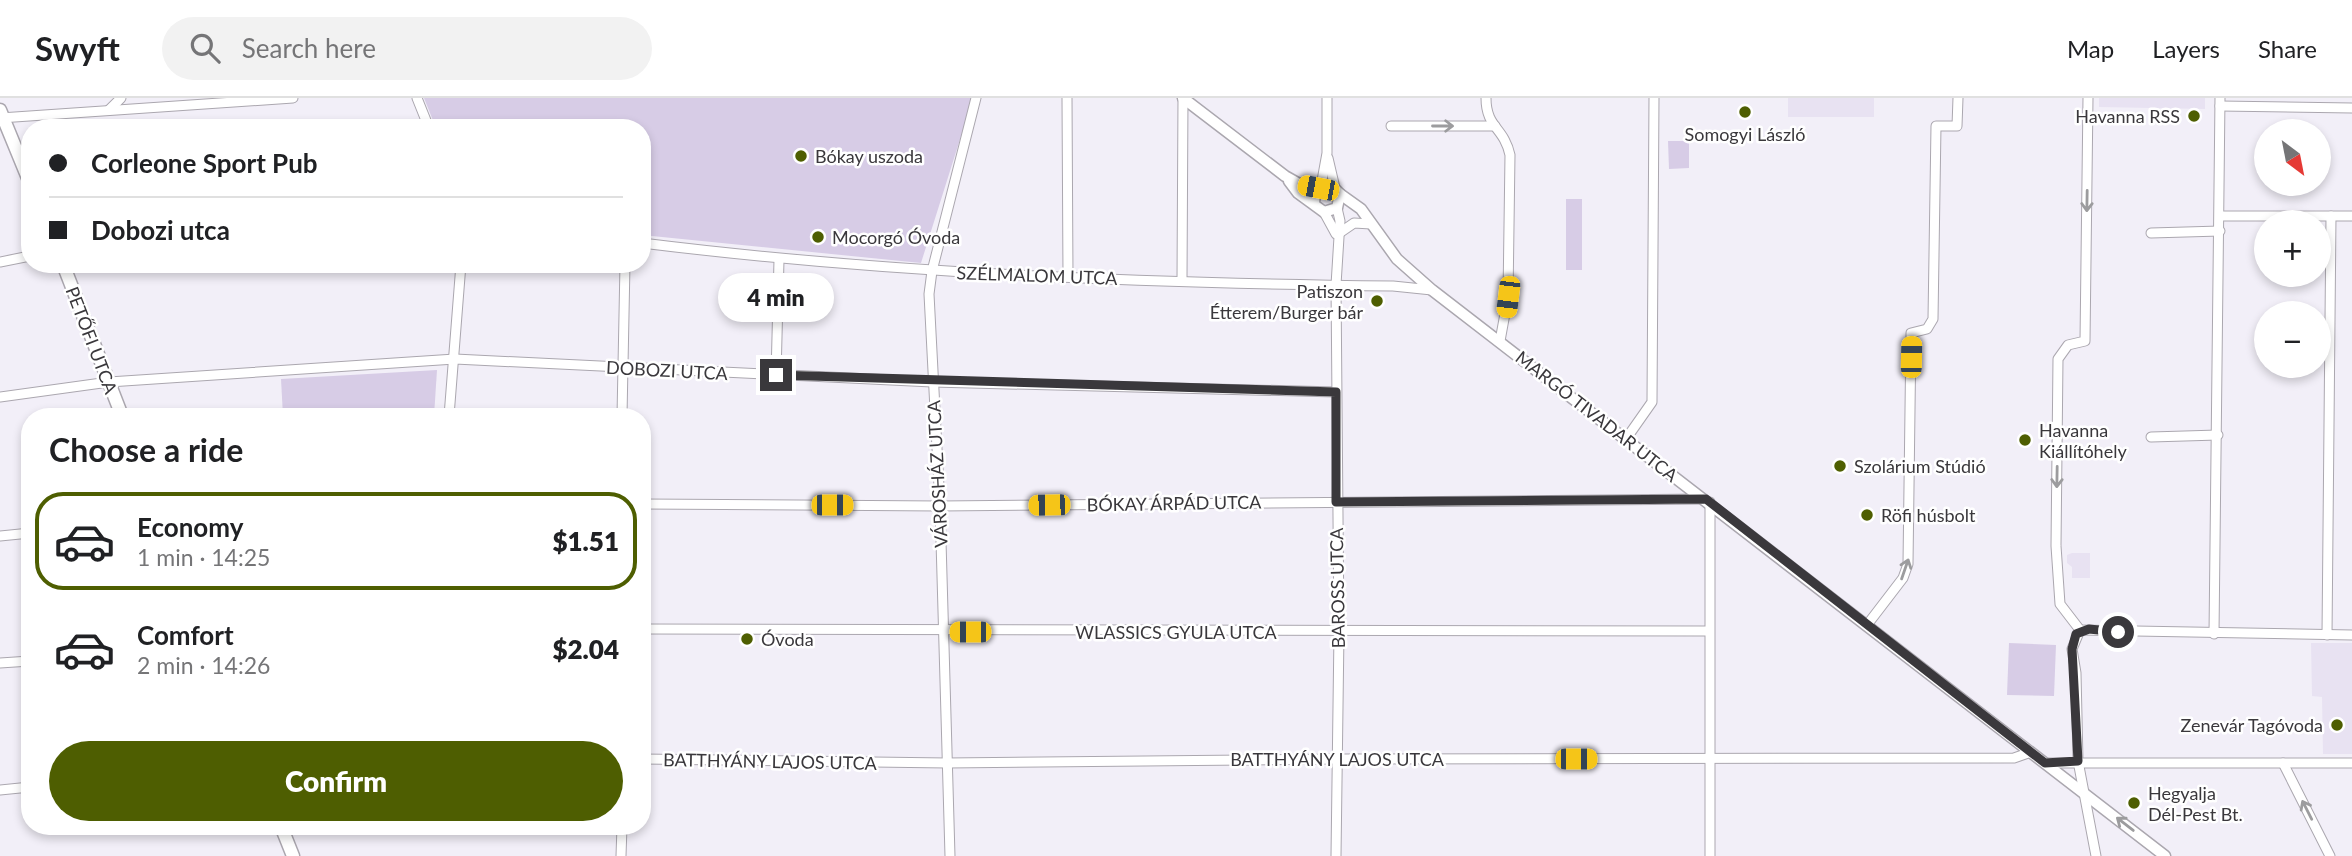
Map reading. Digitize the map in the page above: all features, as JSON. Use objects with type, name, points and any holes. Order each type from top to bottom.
[{"type":"main road","points":[[1,115],[21,162]]},
{"type":"main road","name":"PETŐFI UTCA","points":[[66,273],[119,408]]},
{"type":"main road","points":[[285,835],[293,856]]},
{"type":"street","points":[[109,110],[121,98]]},
{"type":"street","points":[[1,115],[293,98]]},
{"type":"street","points":[[417,98],[425,119]]},
{"type":"street","name":"VÁROSHÁZ UTCA","points":[[950,856],[940,506],[929,294],[932,271],[976,98]]},
{"type":"street","points":[[1067,98],[1068,275]]},
{"type":"street","points":[[1183,98],[1285,176],[1301,185],[1338,191]]},
{"type":"street","points":[[1182,280],[1183,98]]},
{"type":"street","points":[[1314,202],[1326,153],[1327,98]]},
{"type":"street","points":[[1486,98],[1486,111],[1507,139],[1510,155],[1508,297],[1500,341]]},
{"type":"street","points":[[1626,439],[1652,402],[1654,98]]},
{"type":"street","points":[[1867,625],[1903,578],[1908,564],[1912,333],[1927,329],[1933,319],[1936,126],[1957,126],[1958,98]]},
{"type":"street","points":[[2080,630],[2060,604],[2059,592],[2056,546],[2058,359],[2068,345],[2085,341],[2088,98]]},
{"type":"street","points":[[2214,634],[2220,102],[2352,108]]},
{"type":"street","points":[[1391,126],[1495,126]]},
{"type":"street","points":[[1324,212],[1337,207],[1338,191],[1326,153]]},
{"type":"street","points":[[1285,176],[1298,193],[1314,202],[1324,212],[1337,235],[1354,223],[1371,224]]},
{"type":"street","name":"MARGÓ TIVADAR UTCA","points":[[1338,191],[1355,203],[1397,260],[1432,290],[2165,856]]},
{"type":"street","name":"MARGÓ TIVADAR UTCA","points":[[1337,207],[1351,210],[1371,224]]},
{"type":"street","name":"BAROSS UTCA","points":[[1336,856],[1339,632],[1336,285],[1337,235],[1340,221],[1337,207]]},
{"type":"street","points":[[2220,215],[2254,215]]},
{"type":"street","points":[[2331,216],[2352,216]]},
{"type":"street","points":[[2151,233],[2220,231]]},
{"type":"street","name":"SZÉLMALOM UTCA","points":[[651,244],[779,260],[932,271],[1432,290]]},
{"type":"street","points":[[0,262],[21,258]]},
{"type":"street","points":[[776,375],[779,260]]},
{"type":"street","points":[[450,408],[460,273]]},
{"type":"street","points":[[622,408],[625,273]]},
{"type":"street","points":[[2327,635],[2330,287]]},
{"type":"street","name":"DOBOZI UTCA","points":[[0,397],[108,382],[454,359],[932,382],[1336,392]]},
{"type":"street","points":[[2151,437],[2218,435]]},
{"type":"street","points":[[1708,501],[1710,856]]},
{"type":"street","name":"BÓKAY ÁRPÁD UTCA","points":[[651,504],[940,506],[1708,501]]},
{"type":"street","points":[[0,536],[21,534]]},
{"type":"street","name":"WLASSICS GYULA UTCA","points":[[651,629],[944,632],[1709,631]]},
{"type":"street","points":[[2080,630],[2352,635]]},
{"type":"street","points":[[2080,630],[2072,649],[2078,761],[2096,856]]},
{"type":"street","points":[[0,663],[21,661]]},
{"type":"street","name":"BATTHYÁNY LAJOS UTCA","points":[[651,759],[947,763],[1337,759],[1710,760],[2014,758],[2031,751]]},
{"type":"street","points":[[2045,763],[2352,763]]},
{"type":"street","points":[[2283,763],[2330,856]]},
{"type":"street","points":[[0,790],[21,788]]},
{"type":"street","points":[[621,856],[622,835]]},
{"type":"shaded area","points":[[424,98],[973,98],[921,263],[651,236],[651,119],[432,119]]},
{"type":"shaded area","points":[[1788,98],[1874,98],[1874,117],[1788,117]]},
{"type":"shaded area","points":[[2099,98],[2205,98],[2205,109],[2099,107]]},
{"type":"shaded area","points":[[1668,141],[1689,141],[1689,168],[1669,169]]},
{"type":"shaded area","points":[[1566,199],[1582,199],[1582,270],[1566,270]]},
{"type":"shaded area","points":[[437,370],[435,408],[283,408],[281,379]]},
{"type":"shaded area","points":[[2090,553],[2090,578],[2072,578],[2072,567],[2067,563],[2067,555]]},
{"type":"shaded area","points":[[2009,643],[2056,645],[2054,696],[2007,695]]},
{"type":"shaded area","name":"Zenevár Tagóvoda","points":[[2311,643],[2352,643],[2352,754],[2323,754],[2322,697],[2312,696]]},
{"type":"place","name":"Somogyi László","points":[[1745,112]]},
{"type":"place","name":"Havanna RSS","points":[[2194,116]]},
{"type":"place","name":"Bókay uszoda","points":[[801,156]]},
{"type":"place","name":"Mocorgó Óvoda","points":[[818,237]]},
{"type":"place","name":"Patiszon Étterem/Burger bár","points":[[1377,301]]},
{"type":"place","name":"Havanna Kiállítóhely","points":[[2025,440]]},
{"type":"place","name":"Szolárium Stúdió","points":[[1840,466]]},
{"type":"place","name":"Röfi húsbolt","points":[[1867,515]]},
{"type":"place","name":"Óvoda","points":[[747,639]]},
{"type":"place","name":"Zenevár Tagóvoda","points":[[2337,725]]},
{"type":"place","name":"Hegyalja Dél-Pest Bt.","points":[[2134,803]]},
{"type":"route","points":[[776,375],[932,382],[1336,392],[1336,502],[1706,499],[2045,763],[2078,761],[2076,673],[2072,649],[2076,634],[2080,630],[2089,629],[2118,632]]}]
